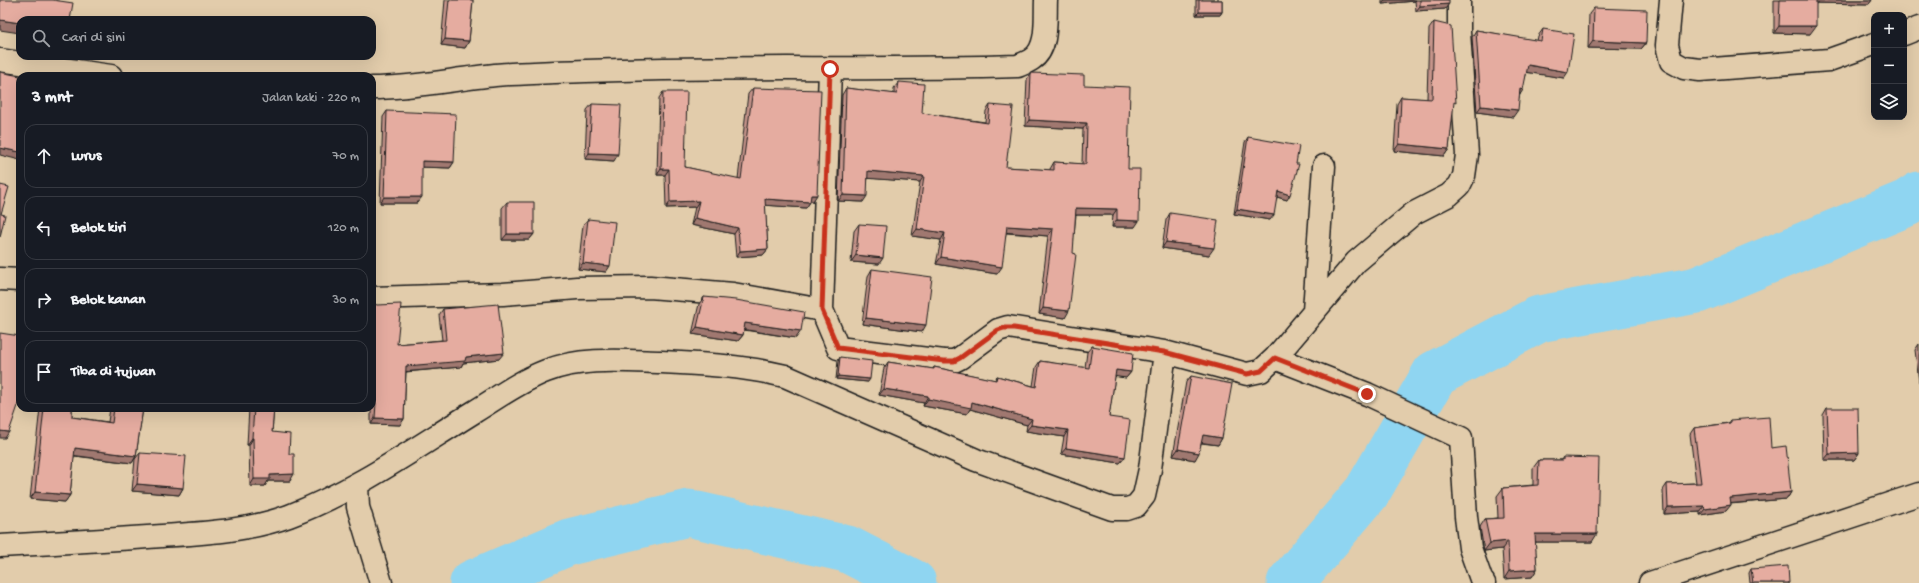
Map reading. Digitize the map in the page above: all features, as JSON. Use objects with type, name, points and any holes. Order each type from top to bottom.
[{"type":"street","points":[[376,88],[399,88],[495,75],[586,71],[757,67],[830,69],[1018,66],[1032,59],[1042,49],[1046,0]]},
{"type":"street","points":[[830,69],[822,310],[836,346],[841,349],[954,361],[998,330],[1008,327],[1164,352],[1247,374],[1261,371],[1275,358],[1356,262],[1414,214],[1449,195],[1459,186],[1464,176],[1467,155],[1459,32],[1459,0]]},
{"type":"street","points":[[1671,0],[1667,45],[1671,61],[1684,68],[1700,70],[1829,60],[1871,45]]},
{"type":"street","points":[[1907,33],[1919,28]]},
{"type":"street","points":[[0,60],[83,72]]},
{"type":"street","points":[[1314,311],[1324,166]]},
{"type":"street","points":[[0,279],[16,280]]},
{"type":"street","points":[[376,298],[503,294],[577,288],[650,287],[734,294],[822,310]]},
{"type":"street","points":[[0,546],[233,531],[287,517],[325,501],[357,484],[515,387],[546,371],[564,366],[589,362],[634,361],[696,364],[753,370],[785,376],[976,460],[1112,509],[1126,509],[1136,506],[1144,496],[1150,470],[1164,352]]},
{"type":"street","points":[[1275,358],[1367,394],[1461,438],[1466,517],[1470,548],[1481,579],[1484,583]]},
{"type":"street","points":[[357,484],[358,507],[381,583]]},
{"type":"street","points":[[1650,583],[1919,494]]},
{"type":"building","points":[[0,0],[53,0],[73,3],[71,16],[16,16],[16,22],[0,20]]},
{"type":"building","points":[[449,0],[473,0],[469,41],[445,39]]},
{"type":"building","points":[[1199,0],[1222,0],[1222,12],[1199,12]]},
{"type":"building","points":[[1420,0],[1449,0],[1449,4],[1420,6]]},
{"type":"building","points":[[1780,0],[1816,0],[1816,26],[1779,26]]},
{"type":"building","points":[[1594,8],[1647,10],[1646,43],[1593,41]]},
{"type":"building","points":[[1434,22],[1451,26],[1456,103],[1454,102],[1449,149],[1399,144],[1401,97],[1432,99]]},
{"type":"building","points":[[1543,29],[1574,34],[1568,72],[1528,65],[1523,90],[1520,89],[1518,110],[1481,106],[1476,30],[1541,41]]},
{"type":"building","points":[[0,72],[16,75],[16,151],[0,148]]},
{"type":"building","points":[[1031,73],[1084,75],[1084,85],[1130,87],[1128,169],[1140,169],[1139,221],[1117,220],[1117,209],[1076,208],[1073,253],[1076,254],[1069,311],[1043,308],[1053,229],[1007,226],[1002,267],[941,257],[945,233],[917,229],[924,176],[868,171],[867,196],[843,195],[846,88],[897,94],[899,82],[924,84],[922,113],[988,123],[990,105],[1013,107],[1006,167],[1054,170],[1054,162],[1086,164],[1087,123],[1029,120]]},
{"type":"building","points":[[753,88],[821,90],[817,195],[811,195],[810,202],[765,199],[768,249],[740,251],[738,228],[695,218],[699,201],[670,202],[669,169],[661,169],[663,92],[687,92],[685,167],[741,179]]},
{"type":"building","points":[[592,104],[621,105],[618,154],[589,153]]},
{"type":"building","points":[[387,111],[456,114],[454,162],[422,161],[422,197],[384,197]]},
{"type":"building","points":[[1248,137],[1299,146],[1296,164],[1299,164],[1290,195],[1278,191],[1274,215],[1237,209]]},
{"type":"building","points":[[0,185],[9,187],[1,214],[5,215],[0,237]]},
{"type":"building","points":[[507,202],[534,202],[534,234],[507,234]]},
{"type":"building","points":[[1170,213],[1218,220],[1214,248],[1166,242]]},
{"type":"building","points":[[588,219],[615,222],[610,266],[583,263]]},
{"type":"building","points":[[859,224],[886,226],[883,258],[856,255]]},
{"type":"building","points":[[872,269],[932,277],[926,325],[866,318]]},
{"type":"building","points":[[704,297],[736,300],[804,312],[801,331],[745,323],[743,335],[697,327]]},
{"type":"building","points":[[401,304],[397,344],[446,340],[443,309],[498,304],[504,353],[466,357],[465,361],[406,366],[404,419],[375,418],[376,305]]},
{"type":"building","points":[[0,333],[16,335],[16,412],[9,432],[0,431]]},
{"type":"building","points":[[1092,346],[1133,353],[1131,372],[1116,370],[1109,417],[1130,420],[1125,457],[1066,448],[1068,430],[1031,425],[1032,419],[972,402],[971,408],[928,399],[928,396],[884,389],[888,362],[934,369],[934,367],[996,380],[997,376],[1036,387],[1040,361],[1089,368]]},
{"type":"building","points":[[840,357],[872,361],[870,379],[838,376]]},
{"type":"building","points":[[1191,376],[1232,384],[1222,438],[1203,435],[1199,453],[1178,449]]},
{"type":"building","points":[[1827,408],[1858,408],[1859,453],[1829,454]]},
{"type":"building","points":[[44,412],[72,412],[72,417],[112,423],[113,412],[142,412],[136,456],[75,448],[70,495],[35,492]]},
{"type":"building","points":[[254,412],[274,412],[272,432],[290,434],[289,454],[294,454],[294,474],[270,475],[270,479],[254,479],[252,438]]},
{"type":"building","points":[[1769,417],[1771,448],[1786,446],[1791,492],[1730,498],[1731,505],[1705,509],[1704,506],[1668,507],[1667,484],[1701,483],[1694,428],[1730,423],[1730,420]]},
{"type":"building","points":[[140,453],[186,456],[183,488],[137,484]]},
{"type":"building","points":[[1563,457],[1599,458],[1597,534],[1535,534],[1537,569],[1509,571],[1508,541],[1490,543],[1485,519],[1504,518],[1503,488],[1538,485],[1539,460],[1563,460]]},
{"type":"building","points":[[1788,566],[1789,583],[1753,583],[1751,569]]},
{"type":"waterway","points":[[1290,583],[1367,492],[1435,374],[1539,319],[1697,290],[1907,203],[1919,195]]},
{"type":"waterway","points":[[473,583],[569,542],[688,513],[847,549],[913,583]]},
{"type":"route","points":[[830,69],[822,310],[838,348],[954,361],[998,330],[1008,327],[1164,352],[1247,374],[1261,371],[1275,358],[1367,394]]}]
